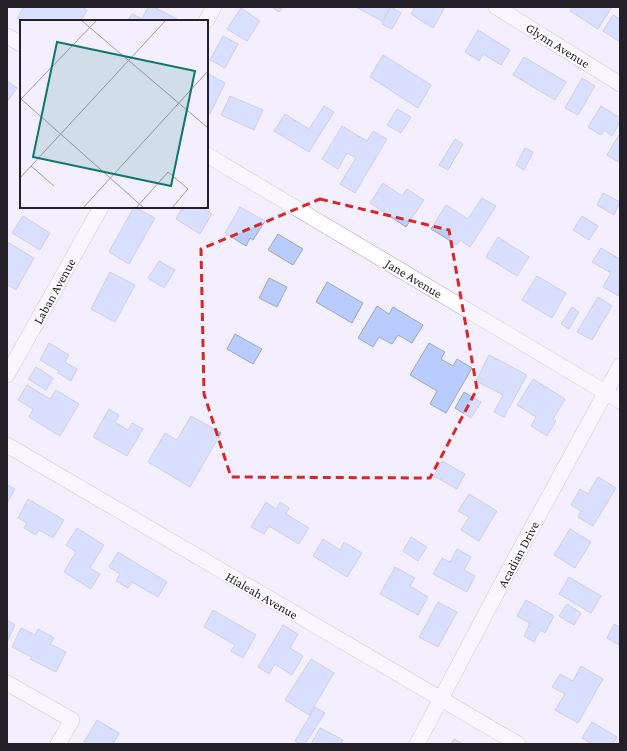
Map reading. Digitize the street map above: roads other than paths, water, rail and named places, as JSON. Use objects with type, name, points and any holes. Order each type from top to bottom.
[{"type":"street","points":[[207,20],[214,7]]},
{"type":"street","name":"Glynn Avenue","points":[[496,7],[620,84]]},
{"type":"street","points":[[7,36],[20,43]]},
{"type":"street","name":"Jane Avenue","points":[[208,156],[620,400]]},
{"type":"street","name":"Laban Avenue","points":[[7,375],[100,208]]},
{"type":"street","name":"Acadian Drive","points":[[417,744],[504,578],[620,366]]},
{"type":"street","name":"Hialeah Avenue","points":[[7,445],[518,744]]},
{"type":"street","points":[[7,683],[72,720],[58,744]]}]
